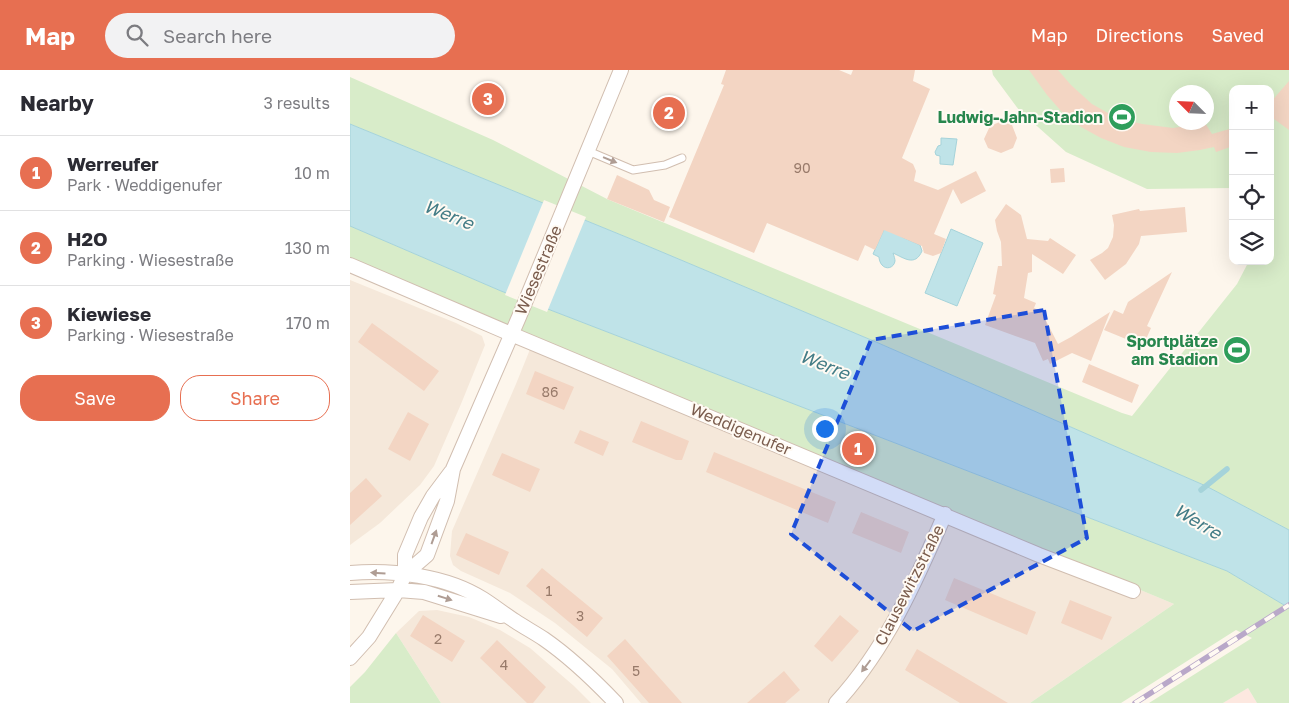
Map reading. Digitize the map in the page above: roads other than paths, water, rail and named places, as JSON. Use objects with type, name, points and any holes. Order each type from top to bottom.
[{"type":"street","name":"Wiesestraße","points":[[405,574],[427,555],[448,501],[454,469],[621,70]]},
{"type":"street","name":"Weddigenufer","points":[[350,265],[1039,555],[1133,591]]},
{"type":"street","name":"Wiesestraße","points":[[350,658],[369,638],[398,590],[405,574],[405,554],[421,517],[433,496],[454,469]]},
{"type":"street","name":"Clausewitzstraße","points":[[836,703],[871,660],[890,629],[925,561],[945,514]]},
{"type":"street","points":[[350,573],[405,574],[429,577],[451,584],[482,598],[545,640],[578,666],[616,703]]},
{"type":"street","points":[[350,592],[398,590],[424,592],[514,620]]},
{"type":"lane","points":[[588,151],[634,170],[665,165],[682,158]]},
{"type":"water","name":"Werre","points":[[350,124],[876,342],[1206,486],[1289,530],[1289,608],[1227,571],[501,291],[350,226]]},
{"type":"water","points":[[941,138],[957,139],[953,165],[940,164],[940,156],[936,155],[935,152],[938,146],[941,145]]},
{"type":"water","points":[[886,225],[902,237],[920,245],[922,251],[916,259],[905,259],[893,253],[895,261],[892,267],[884,267],[879,257],[873,254]]},
{"type":"water","points":[[951,229],[983,243],[957,306],[925,293]]},
{"type":"waterway","points":[[1201,490],[1227,469]]},
{"type":"railway","points":[[1135,703],[1289,605]]},
{"type":"place","name":"Kiewiese","points":[[488,99]]},
{"type":"place","name":"H2O","points":[[669,113]]},
{"type":"place","name":"Ludwig-Jahn-Stadion","points":[[1122,117]]},
{"type":"place","name":"Sportplätze am Stadion","points":[[1237,350]]},
{"type":"place","name":"Werreufer","points":[[858,449]]}]
